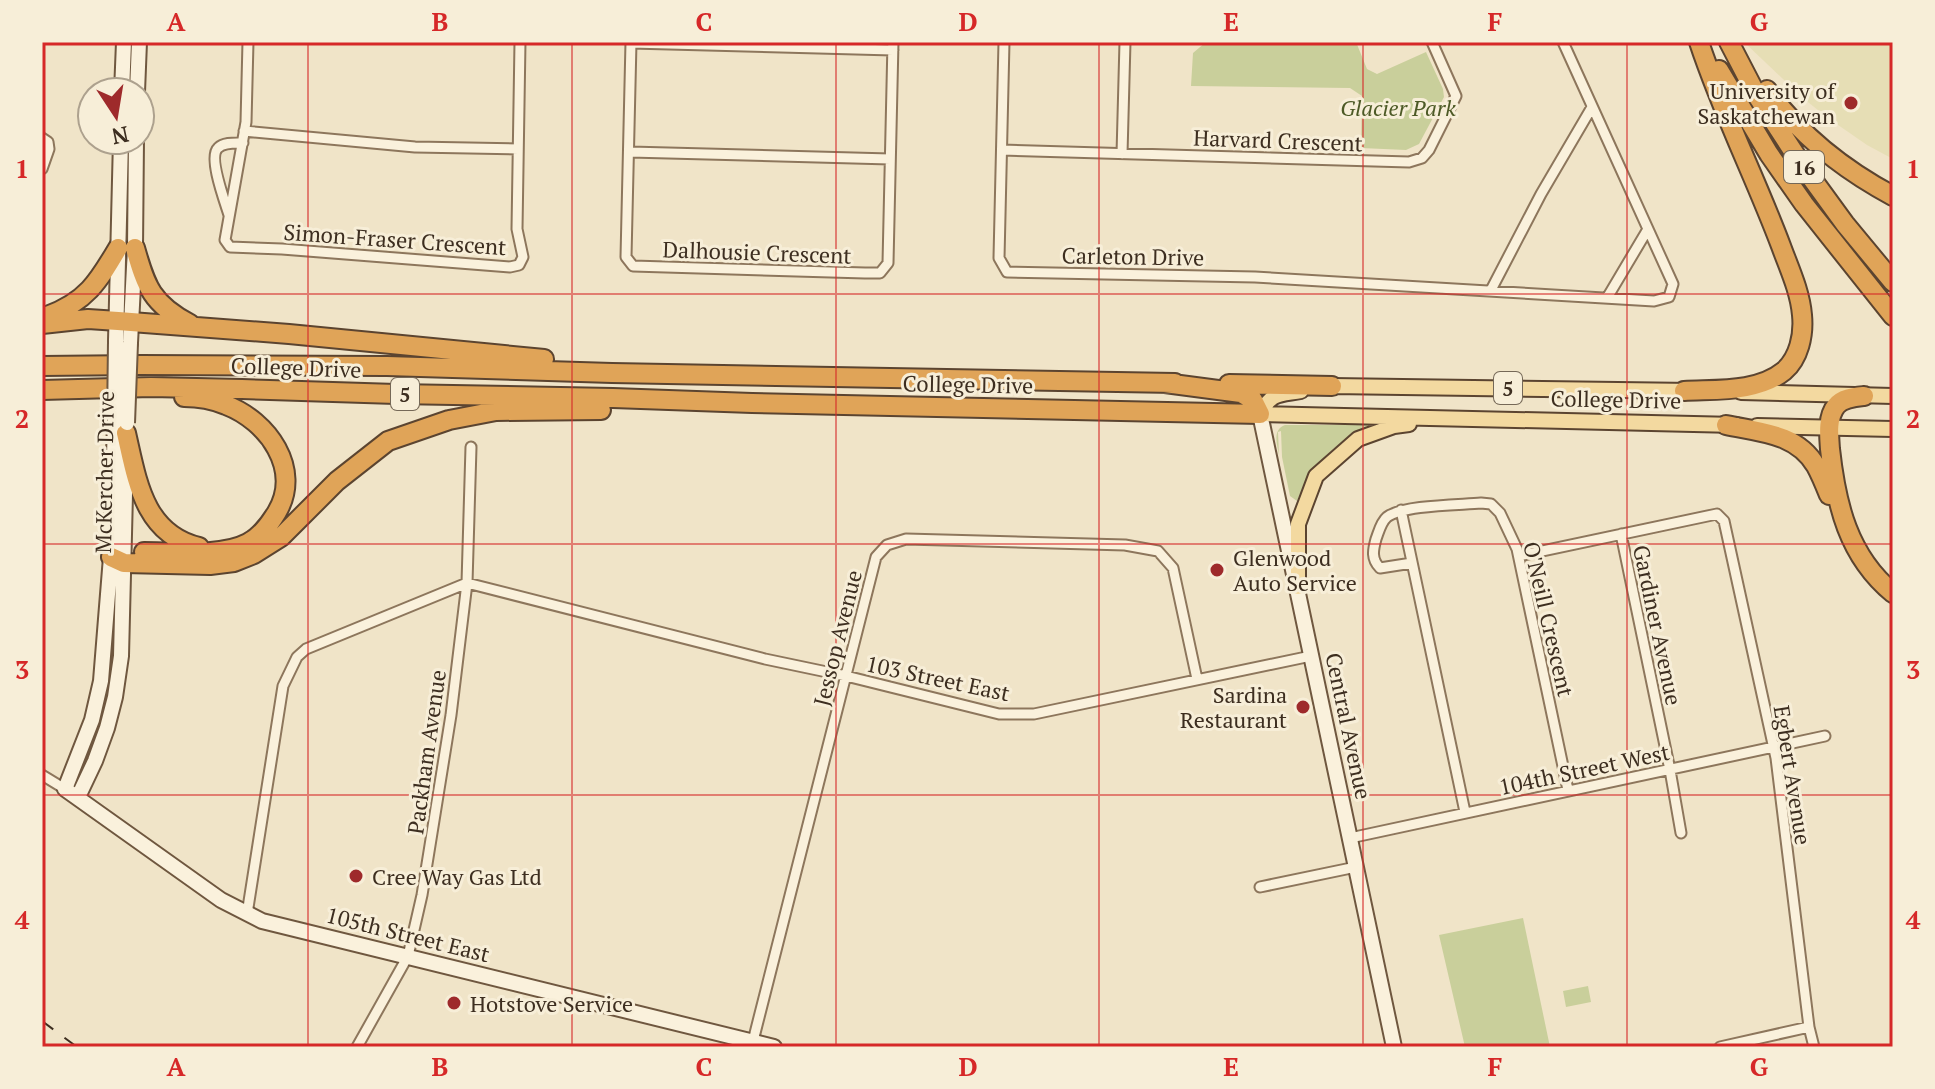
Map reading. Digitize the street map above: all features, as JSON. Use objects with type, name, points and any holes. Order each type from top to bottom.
[{"type":"highway","name":"16","points":[[1702,42],[1769,154],[1804,204],[1893,316]]},
{"type":"highway","points":[[1684,391],[1746,386],[1773,378],[1785,371],[1793,361],[1803,327],[1795,283],[1708,69],[1702,42]]},
{"type":"highway","name":"16","points":[[1731,42],[1756,94],[1802,165],[1893,282]]},
{"type":"highway","points":[[1731,42],[1746,56],[1770,94],[1800,128],[1833,158],[1893,196]]},
{"type":"highway","points":[[42,321],[66,310],[91,289],[126,248],[161,304],[196,327]]},
{"type":"highway","points":[[42,321],[88,319],[305,335],[682,373]]},
{"type":"highway","name":"College Drive","points":[[42,366],[387,366],[1332,386]]},
{"type":"highway","points":[[1165,383],[1241,393],[1253,400],[1260,414]]},
{"type":"highway","name":"College Drive","points":[[50,390],[151,387],[1260,414]]},
{"type":"highway","points":[[50,390],[191,397],[227,405],[255,422],[283,459],[286,488],[283,502],[268,527],[256,538],[246,544],[213,551],[120,557]]},
{"type":"highway","points":[[1845,526],[1833,473],[1831,415],[1837,404],[1848,398],[1864,396]]},
{"type":"highway","points":[[120,557],[210,565],[234,562],[254,554],[281,537],[337,481],[388,441],[449,420],[496,411],[726,408],[752,403]]},
{"type":"highway","points":[[1726,425],[1778,435],[1804,451],[1817,467],[1867,567],[1893,593]]},
{"type":"highway","points":[[123,426],[137,483],[147,507],[161,526],[183,544],[213,551]]},
{"type":"main road","points":[[123,76],[124,42]]},
{"type":"main road","points":[[138,76],[139,42]]},
{"type":"main road","name":"McKercher Drive","points":[[122,156],[126,248]]},
{"type":"main road","name":"McKercher Drive","points":[[71,793],[95,761],[115,697],[121,656],[123,342],[126,248],[135,156]]},
{"type":"main road","points":[[1260,414],[1266,401],[1278,395],[1332,386]]},
{"type":"main road","name":"College Drive","points":[[1332,386],[1893,396]]},
{"type":"main road","name":"College Drive","points":[[1260,414],[1893,429]]},
{"type":"main road","name":"Central Avenue","points":[[1260,414],[1394,1047]]},
{"type":"main road","points":[[1298,587],[1298,524],[1316,476],[1358,439],[1394,426],[1453,419]]},
{"type":"main road","name":"105th Street East","points":[[71,793],[221,900],[262,921],[774,1047]]},
{"type":"street","name":"Simon-Fraser Crescent","points":[[248,42],[243,143],[225,240],[230,247],[515,267],[523,257],[517,229],[520,42]]},
{"type":"street","name":"Carleton Drive","points":[[1004,42],[999,258],[1007,272],[1251,276],[1654,301],[1669,297],[1673,284],[1563,42]]},
{"type":"street","points":[[1122,154],[1125,42]]},
{"type":"street","name":"Harvard Crescent","points":[[1002,150],[1409,162],[1422,158],[1456,96],[1432,42]]},
{"type":"street","name":"Dalhousie Crescent","points":[[631,43],[893,46],[888,263],[880,273],[633,266],[626,257],[631,43]]},
{"type":"street","points":[[1491,290],[1541,194],[1592,107]]},
{"type":"street","points":[[244,131],[415,147],[518,149]]},
{"type":"street","points":[[42,138],[48,142],[49,149],[42,169]]},
{"type":"street","name":"Simon-Fraser Crescent","points":[[229,217],[214,155],[222,145],[243,143]]},
{"type":"street","points":[[630,152],[890,159]]},
{"type":"street","points":[[1607,298],[1648,229]]},
{"type":"street","name":"Packham Avenue","points":[[357,1047],[408,956],[422,895],[451,715],[467,583],[471,447]]},
{"type":"street","name":"O'Neill Crescent","points":[[1401,510],[1481,503],[1491,504],[1500,513],[1519,556],[1568,790]]},
{"type":"street","points":[[1412,563],[1388,569],[1380,568],[1374,559],[1373,552],[1385,518],[1401,510],[1465,812]]},
{"type":"street","name":"Egbert Avenue","points":[[1621,534],[1717,514],[1724,521],[1773,748],[1814,1047]]},
{"type":"street","points":[[1519,556],[1621,534]]},
{"type":"street","name":"Gardiner Avenue","points":[[1621,534],[1681,833]]},
{"type":"street","name":"Jessop Avenue","points":[[753,1044],[876,557],[887,545],[906,539],[1125,545],[1158,551],[1173,568],[1197,679]]},
{"type":"street","points":[[247,914],[283,686],[297,657],[306,649],[467,583]]},
{"type":"street","name":"103 Street East","points":[[467,583],[999,714],[1034,714],[1311,656]]},
{"type":"street","name":"104th Street West","points":[[1350,838],[1825,736]]},
{"type":"street","points":[[42,775],[71,793]]},
{"type":"street","points":[[1260,887],[1356,867]]},
{"type":"street","points":[[1720,1047],[1809,1027]]},
{"type":"shaded area","name":"University of Saskatchewan","points":[[1744,42],[1893,42],[1893,159],[1828,118]]},
{"type":"green space","name":"Glacier Park","points":[[1206,42],[1356,42],[1367,69],[1377,74],[1426,52],[1444,97],[1419,144],[1406,150],[1361,148],[1362,96],[1350,88],[1191,86],[1193,53]]},
{"type":"green space","points":[[1285,425],[1369,426],[1329,452],[1311,474],[1297,501],[1290,496],[1282,457],[1281,431],[1278,432],[1279,455],[1277,446],[1278,430]]},
{"type":"green space","points":[[1523,918],[1550,1047],[1465,1047],[1439,935]]},
{"type":"green space","points":[[1588,986],[1591,1002],[1566,1007],[1563,991]]},
{"type":"railway","points":[[42,1021],[77,1047]]},
{"type":"place","name":"University of Saskatchewan","points":[[1851,103]]},
{"type":"place","name":"Glenwood Auto Service","points":[[1217,570]]},
{"type":"place","name":"Sardina Restaurant","points":[[1303,707]]},
{"type":"place","name":"Cree Way Gas Ltd","points":[[356,876]]},
{"type":"place","name":"Hotstove Service","points":[[454,1003]]}]
